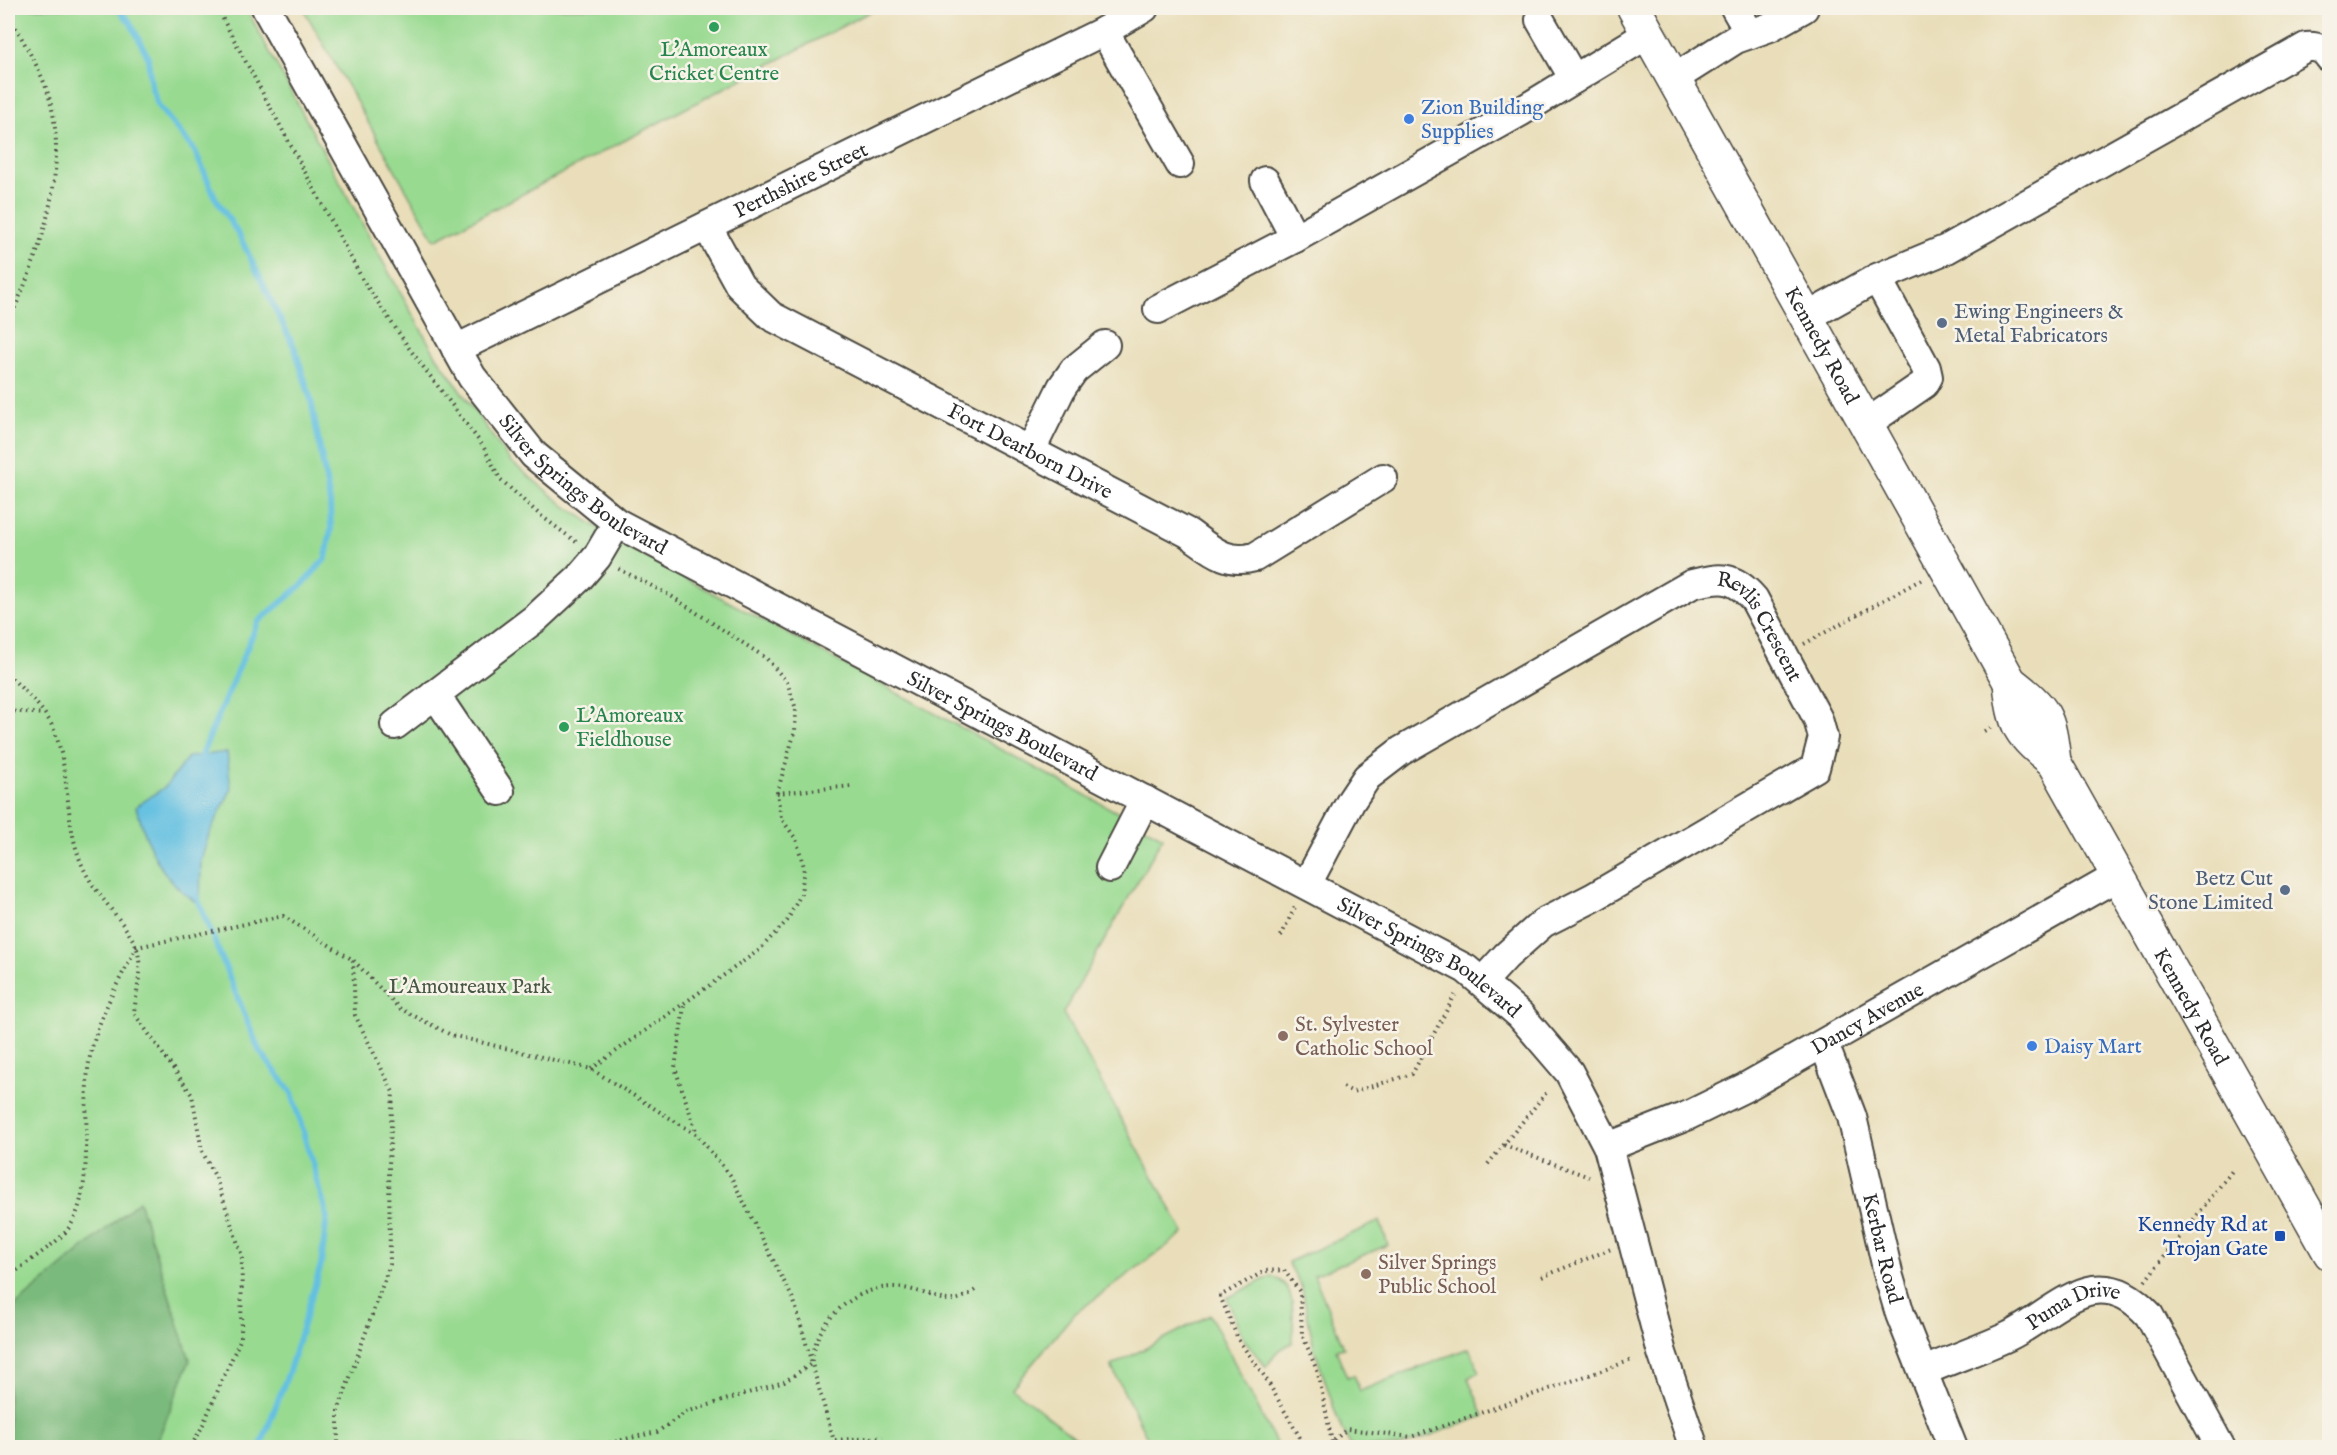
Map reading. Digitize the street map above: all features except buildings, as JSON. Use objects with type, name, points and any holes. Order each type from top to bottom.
[{"type":"main road","name":"Kennedy Road","points":[[1641,21],[2010,681],[2013,716],[2021,731],[2025,738],[2054,762],[2330,1253]]},
{"type":"street","name":"Silver Springs Boulevard","points":[[266,8],[472,377],[534,454],[617,523],[1145,800],[1304,890],[1466,969],[1483,981],[1520,1015],[1569,1072],[1608,1147],[1632,1246],[1664,1359],[1694,1448]]},
{"type":"street","name":"Perthshire Street","points":[[456,349],[1104,31],[1144,8]]},
{"type":"street","points":[[1735,8],[1750,34]]},
{"type":"street","points":[[1672,79],[1736,39],[1770,27],[1804,8]]},
{"type":"street","points":[[1539,21],[1575,79]]},
{"type":"street","points":[[1158,309],[1295,238],[1575,79],[1641,21]]},
{"type":"street","points":[[1104,31],[1180,164]]},
{"type":"street","points":[[1807,317],[1877,278],[1947,249],[2306,47],[2314,46],[2325,51],[2330,58]]},
{"type":"street","points":[[1265,181],[1295,238]]},
{"type":"street","name":"Fort Dearborn Drive","points":[[707,226],[740,286],[771,316],[1188,533],[1227,558],[1240,561],[1255,557],[1383,478]]},
{"type":"street","points":[[1866,424],[1924,384],[1928,377],[1926,368],[1877,278]]},
{"type":"street","points":[[1030,450],[1062,387],[1074,370],[1105,345]]},
{"type":"street","points":[[395,725],[537,616],[579,578],[597,557],[617,523]]},
{"type":"street","name":"Revlis Crescent","points":[[1304,890],[1351,801],[1367,777],[1420,739],[1692,584],[1715,579],[1741,584],[1754,599],[1818,719],[1823,737],[1815,768],[1592,898],[1543,923],[1506,956],[1483,981]]},
{"type":"street","points":[[435,694],[500,791]]},
{"type":"street","points":[[1110,868],[1145,800]]},
{"type":"street","name":"Dancy Avenue","points":[[1608,1147],[1698,1110],[1824,1044],[2016,932],[2118,876]]},
{"type":"street","name":"Kerbar Road","points":[[1824,1044],[1852,1117],[1889,1277],[1900,1314],[1953,1448]]},
{"type":"street","name":"Puma Drive","points":[[1924,1371],[2010,1336],[2092,1290],[2115,1291],[2133,1298],[2149,1315],[2221,1448]]},
{"type":"path","points":[[8,10],[43,80],[53,113],[56,150],[52,191],[42,237],[31,275],[8,322]]},
{"type":"path","points":[[1784,655],[1946,567]]},
{"type":"path","points":[[8,674],[45,715],[54,730],[65,777],[71,836],[87,877],[136,947],[140,965],[134,1013],[192,1095],[202,1151],[216,1178],[242,1256],[241,1338],[201,1429],[190,1448]]},
{"type":"path","points":[[8,711],[45,715]]},
{"type":"path","points":[[777,793],[853,786]]},
{"type":"path","points":[[1281,936],[1304,890]]},
{"type":"path","points":[[8,1278],[68,1229],[78,1207],[83,1182],[90,1054],[112,990],[136,947],[283,916],[353,960],[399,1008],[451,1035],[591,1069],[697,1135],[730,1175],[794,1300],[836,1448]]},
{"type":"path","points":[[338,1448],[338,1411],[390,1264],[389,1164],[393,1092],[355,1015],[353,960]]},
{"type":"path","points":[[1343,1087],[1353,1092],[1412,1074],[1455,995]]},
{"type":"path","points":[[684,1006],[675,1068],[697,1135]]},
{"type":"path","points":[[1488,1164],[1546,1093]]},
{"type":"path","points":[[1504,1145],[1589,1177]]},
{"type":"path","points":[[2133,1298],[2232,1171]]},
{"type":"path","points":[[1542,1277],[1607,1250],[1632,1246]]},
{"type":"path","points":[[1306,1448],[1264,1377],[1239,1341],[1220,1296],[1265,1271],[1284,1270],[1300,1292],[1302,1334],[1318,1373],[1332,1443]]},
{"type":"path","points":[[586,1448],[657,1432],[686,1412],[784,1382],[811,1364],[818,1337],[834,1314],[856,1296],[880,1289],[906,1288],[950,1302],[963,1300],[977,1289]]},
{"type":"path","points":[[1326,1448],[1347,1429],[1411,1437],[1632,1360]]},
{"type":"path","points":[[835,1440],[883,1437]]},
{"type":"green space","name":"L'Amoureaux Park","points":[[8,8],[246,8],[435,354],[509,460],[565,506],[624,545],[1163,837],[1063,1013],[1184,1233],[1073,1315],[1012,1388],[1087,1447],[8,1447]]},
{"type":"green space","points":[[303,8],[877,8],[435,240]]},
{"type":"green space","points":[[139,1201],[190,1360],[155,1447],[8,1447],[8,1312]]},
{"type":"green space","points":[[1380,1221],[1388,1245],[1314,1275],[1344,1348],[1336,1350],[1347,1377],[1354,1375],[1360,1391],[1469,1348],[1480,1372],[1468,1378],[1484,1416],[1398,1447],[1351,1447],[1337,1417],[1314,1348],[1302,1288],[1288,1262]]},
{"type":"green space","points":[[1271,1276],[1280,1280],[1290,1294],[1293,1313],[1293,1342],[1278,1351],[1266,1367],[1243,1338],[1227,1298]]},
{"type":"green space","points":[[1210,1315],[1278,1447],[1152,1447],[1111,1366]]},
{"type":"water","points":[[227,752],[231,790],[209,834],[201,861],[200,905],[165,874],[146,837],[136,807],[166,786],[188,757]]},
{"type":"waterway","points":[[117,8],[130,22],[148,57],[151,86],[159,107],[195,151],[215,197],[240,237],[295,349],[311,400],[330,502],[331,529],[326,558],[303,584],[258,622],[199,761]]},
{"type":"waterway","points":[[197,898],[259,1050],[292,1093],[327,1216],[321,1265],[289,1371],[260,1448]]},
{"type":"place","name":"L'Amoreaux Cricket Centre","points":[[714,27]]},
{"type":"place","name":"Zion Building Supplies","points":[[1409,119]]},
{"type":"place","name":"Ewing Engineers & Metal Fabricators","points":[[1942,323]]},
{"type":"place","name":"L'Amoreaux Fieldhouse","points":[[564,727]]},
{"type":"place","name":"Betz Cut Stone Limited","points":[[2285,890]]},
{"type":"place","name":"St. Sylvester Catholic School","points":[[1283,1036]]},
{"type":"place","name":"Daisy Mart","points":[[2032,1046]]},
{"type":"place","name":"Kennedy Rd at Trojan Gate","points":[[2280,1236]]},
{"type":"place","name":"Silver Springs Public School","points":[[1366,1274]]}]
